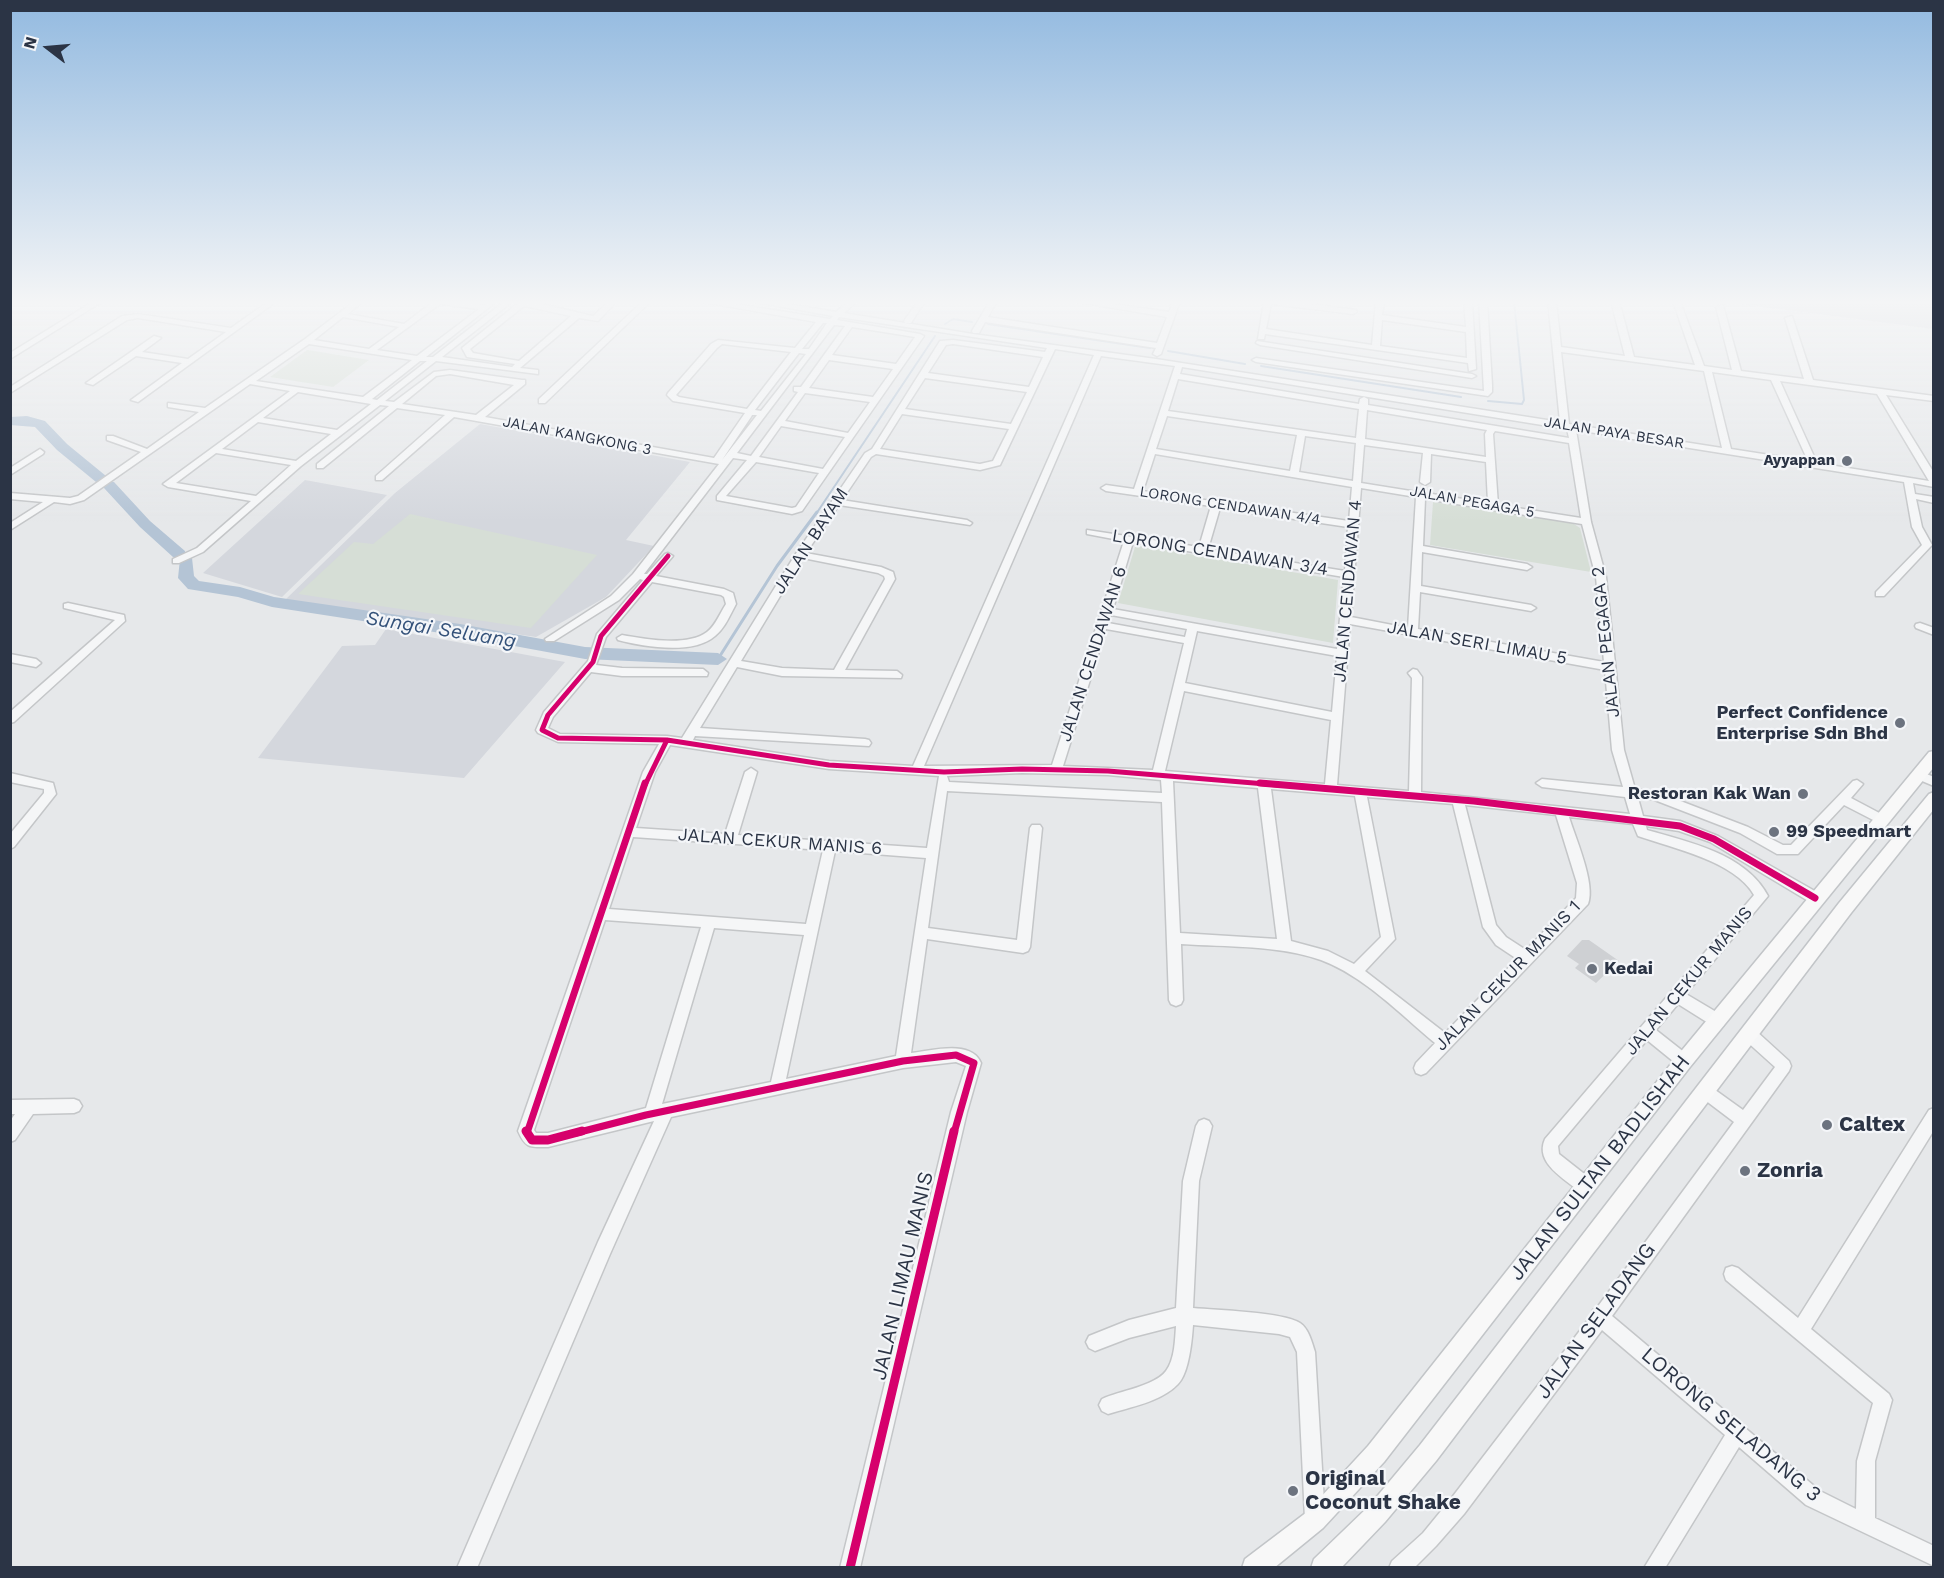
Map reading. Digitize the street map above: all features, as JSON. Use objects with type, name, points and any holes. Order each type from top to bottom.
[{"type":"main road","name":"JALAN SULTAN BADLISHAH","points":[[1254,1568],[1315,1520],[1376,1454],[1684,1061],[1815,898],[1881,819],[1926,778],[1934,756]]},
{"type":"main road","name":"JALAN SULTAN BADLISHAH","points":[[1323,1568],[1377,1514],[1416,1469],[1581,1250],[1750,1035],[1845,908],[1934,798]]},
{"type":"street","points":[[10,391],[37,375]]},
{"type":"street","points":[[90,383],[102,375]]},
{"type":"street","points":[[135,400],[169,375]]},
{"type":"street","points":[[10,496],[75,501],[260,375]]},
{"type":"street","points":[[366,399],[398,375]]},
{"type":"street","points":[[176,561],[200,550],[298,464],[416,375]]},
{"type":"street","points":[[320,466],[433,375]]},
{"type":"street","points":[[467,375],[519,383]]},
{"type":"street","points":[[478,418],[531,375]]},
{"type":"street","points":[[542,400],[569,375]]},
{"type":"street","points":[[689,375],[671,395],[676,399],[764,414]]},
{"type":"street","points":[[550,639],[615,598],[637,576],[721,463],[749,412],[777,375]]},
{"type":"street","points":[[721,463],[733,454],[794,375]]},
{"type":"street","points":[[814,375],[754,458],[720,498],[796,511],[894,375]]},
{"type":"street","points":[[923,375],[1032,390]]},
{"type":"street","name":"JALAN BAYAM","points":[[685,743],[800,555],[868,455],[874,451],[923,375]]},
{"type":"street","points":[[874,451],[989,467],[997,463],[1039,375]]},
{"type":"street","points":[[917,770],[1089,375]]},
{"type":"street","points":[[1138,492],[1175,375],[1573,441]]},
{"type":"street","name":"JALAN PAYA BESAR","points":[[1251,375],[1934,483]]},
{"type":"street","points":[[1348,375],[1473,393],[1488,393],[1487,375]]},
{"type":"street","points":[[1463,375],[1472,376],[1473,411]]},
{"type":"street","name":"JALAN PEGAGA 2","points":[[1561,375],[1568,426],[1573,441],[1586,522],[1601,577],[1618,750],[1641,826]]},
{"type":"street","points":[[1706,375],[1727,451]]},
{"type":"street","points":[[1757,375],[1934,399]]},
{"type":"street","points":[[1807,375],[1809,381]]},
{"type":"street","points":[[1774,377],[1814,465]]},
{"type":"street","name":"JALAN KANGKONG 3","points":[[250,382],[478,418],[721,463]]},
{"type":"street","points":[[785,387],[876,400]]},
{"type":"street","points":[[257,499],[168,484],[297,389]]},
{"type":"street","points":[[1879,391],[1934,483]]},
{"type":"street","name":"JALAN CENDAWAN 4","points":[[1331,789],[1364,394]]},
{"type":"street","points":[[171,405],[207,411]]},
{"type":"street","points":[[899,411],[1014,427]]},
{"type":"street","points":[[1163,413],[1490,460]]},
{"type":"street","points":[[379,478],[452,414]]},
{"type":"street","points":[[256,419],[340,433]]},
{"type":"street","points":[[779,423],[851,435]]},
{"type":"street","points":[[1492,429],[1489,434],[1493,505]]},
{"type":"street","points":[[1294,474],[1300,434]]},
{"type":"street","points":[[110,438],[147,452]]},
{"type":"street","points":[[214,450],[298,464]]},
{"type":"street","name":"JALAN PEGAGA 5","points":[[1151,451],[1421,493],[1586,522]]},
{"type":"street","points":[[10,472],[40,452]]},
{"type":"street","points":[[1425,482],[1427,452]]},
{"type":"street","points":[[733,454],[826,472]]},
{"type":"street","points":[[1880,594],[1927,545],[1929,539],[1917,527],[1913,496],[1908,480]]},
{"type":"street","name":"LORONG CENDAWAN 4/4","points":[[1106,488],[1354,525]]},
{"type":"street","points":[[1413,632],[1421,493]]},
{"type":"street","points":[[1913,496],[1934,500]]},
{"type":"street","points":[[10,527],[52,500]]},
{"type":"street","points":[[836,501],[967,523]]},
{"type":"street","points":[[1203,550],[1216,504]]},
{"type":"street","name":"LORONG CENDAWAN 3/4","points":[[1090,532],[1350,575]]},
{"type":"street","name":"JALAN CENDAWAN 6","points":[[1056,770],[1130,538]]},
{"type":"street","points":[[1418,548],[1527,567]]},
{"type":"street","points":[[800,555],[881,570],[889,574],[890,579],[837,674]]},
{"type":"street","points":[[668,556],[601,636],[591,665],[548,715],[542,730],[558,738],[667,740],[829,765],[944,772],[1056,770],[1163,776],[1458,800],[1561,811],[1641,826],[1680,826],[1714,839],[1815,898]]},
{"type":"street","points":[[622,638],[681,644],[703,640],[711,635],[731,604],[729,595],[724,592],[637,576]]},
{"type":"street","points":[[1416,588],[1531,608]]},
{"type":"street","points":[[10,719],[120,621],[120,617],[68,606]]},
{"type":"street","points":[[1107,611],[1343,654]]},
{"type":"street","name":"JALAN SERI LIMAU 5","points":[[1346,620],[1609,667]]},
{"type":"street","points":[[1102,625],[1190,641]]},
{"type":"street","points":[[1920,626],[1934,632]]},
{"type":"street","points":[[1176,1000],[1168,798],[1163,776],[1193,627]]},
{"type":"street","points":[[10,658],[36,663]]},
{"type":"street","points":[[734,663],[782,672],[897,675]]},
{"type":"street","points":[[591,665],[622,672],[703,674]]},
{"type":"street","points":[[1413,673],[1417,677],[1415,796]]},
{"type":"street","points":[[1180,686],[1337,717]]},
{"type":"street","points":[[692,732],[865,743]]},
{"type":"street","points":[[667,740],[649,772],[526,1131],[532,1140],[548,1140],[659,1112],[903,1061],[944,772]]},
{"type":"street","points":[[730,839],[751,772]]},
{"type":"street","points":[[10,777],[49,786],[50,794],[10,844]]},
{"type":"street","points":[[1542,783],[1653,795],[1714,817],[1781,850],[1794,850],[1857,783]]},
{"type":"street","points":[[1264,784],[1285,946]]},
{"type":"street","points":[[942,786],[1168,798]]},
{"type":"street","points":[[1355,972],[1388,939],[1360,792]]},
{"type":"street","points":[[1843,799],[1881,819]]},
{"type":"street","points":[[1458,800],[1490,927],[1501,941],[1527,958]]},
{"type":"street","name":"JALAN CEKUR MANIS 1","points":[[1421,1068],[1583,900],[1585,894],[1561,811]]},
{"type":"street","name":"JALAN CEKUR MANIS","points":[[1586,1186],[1552,1158],[1550,1148],[1761,896],[1753,882],[1713,858],[1641,826]]},
{"type":"street","points":[[921,933],[1023,947],[1036,828]]},
{"type":"street","name":"JALAN CEKUR MANIS 6","points":[[628,832],[932,853]]},
{"type":"street","points":[[777,1088],[830,846]]},
{"type":"street","points":[[600,914],[812,930]]},
{"type":"street","points":[[467,1568],[659,1112],[709,922]]},
{"type":"street","points":[[1173,938],[1285,946],[1323,954],[1355,972],[1445,1042]]},
{"type":"street","points":[[1676,995],[1718,1021]]},
{"type":"street","points":[[1646,1031],[1684,1061]]},
{"type":"street","name":"JALAN SELADANG","points":[[1399,1568],[1410,1559],[1448,1515],[1541,1397],[1784,1066],[1750,1035]]},
{"type":"street","name":"JALAN LIMAU MANIS","points":[[850,1568],[956,1124],[974,1064],[965,1057],[956,1055],[903,1061]]},
{"type":"street","points":[[1706,1092],[1744,1120]]},
{"type":"street","points":[[10,1107],[74,1106]]},
{"type":"street","points":[[10,1135],[29,1107]]},
{"type":"street","points":[[1800,1330],[1934,1115]]},
{"type":"street","points":[[1108,1405],[1156,1389],[1173,1377],[1183,1349],[1191,1181],[1204,1126]]},
{"type":"street","points":[[1732,1274],[1883,1400],[1866,1461],[1865,1524]]},
{"type":"street","points":[[1095,1342],[1129,1329],[1184,1315],[1279,1325],[1296,1330],[1306,1352],[1315,1520]]},
{"type":"street","name":"LORONG SELADANG 3","points":[[1599,1316],[1813,1498],[1934,1556]]},
{"type":"street","points":[[1654,1568],[1737,1433]]},
{"type":"shaded area","points":[[273,375],[349,375],[333,387],[270,377]]},
{"type":"shaded area","points":[[480,424],[690,462],[626,540],[654,546],[606,597],[536,637],[285,600],[395,493]]},
{"type":"shaded area","points":[[305,480],[387,495],[282,597],[203,573]]},
{"type":"shaded area","points":[[1433,502],[1571,522],[1580,528],[1591,572],[1430,545]]},
{"type":"shaded area","points":[[410,514],[597,555],[531,628],[298,594],[354,542],[373,544]]},
{"type":"shaded area","points":[[1143,546],[1338,580],[1333,643],[1118,603],[1135,547]]},
{"type":"shaded area","points":[[386,629],[565,662],[464,778],[258,758],[342,646],[375,645]]},
{"type":"building","points":[[1582,940],[1589,940],[1619,961],[1596,983],[1575,968],[1579,964],[1567,956]]},
{"type":"waterway","points":[[816,514],[909,375]]},
{"type":"waterway","points":[[1317,375],[1461,397]]},
{"type":"waterway","points":[[1488,401],[1522,404],[1524,400],[1521,375]]},
{"type":"waterway","name":"Sungai Seluang","points":[[10,421],[27,420],[40,424],[62,447],[101,479]]},
{"type":"waterway","name":"Sungai Seluang","points":[[109,485],[145,524],[179,554]]},
{"type":"waterway","points":[[718,659],[777,566],[817,512]]},
{"type":"waterway","name":"Sungai Seluang","points":[[186,561],[186,578],[194,585],[240,592],[272,602],[460,630],[585,653],[718,659]]},
{"type":"cycle path","points":[[668,556],[601,636],[593,662],[548,715],[542,730],[558,738],[667,740],[829,765],[944,772],[1022,769],[1108,771],[1474,801],[1639,820],[1680,826],[1714,839],[1815,898]]},
{"type":"cycle path","points":[[667,740],[649,772],[526,1131],[532,1140],[548,1140],[646,1115],[903,1061],[956,1055],[965,1057],[974,1063],[959,1112],[850,1568]]},
{"type":"place","name":"Ayyappan","points":[[1847,461]]},
{"type":"place","name":"Perfect Confidence Enterprise Sdn Bhd","points":[[1900,723]]},
{"type":"place","name":"Restoran Kak Wan","points":[[1803,794]]},
{"type":"place","name":"99 Speedmart","points":[[1774,832]]},
{"type":"place","name":"Kedai","points":[[1592,969]]},
{"type":"place","name":"Caltex","points":[[1827,1125]]},
{"type":"place","name":"Zonria","points":[[1745,1171]]},
{"type":"place","name":"Original Coconut Shake","points":[[1293,1491]]}]
